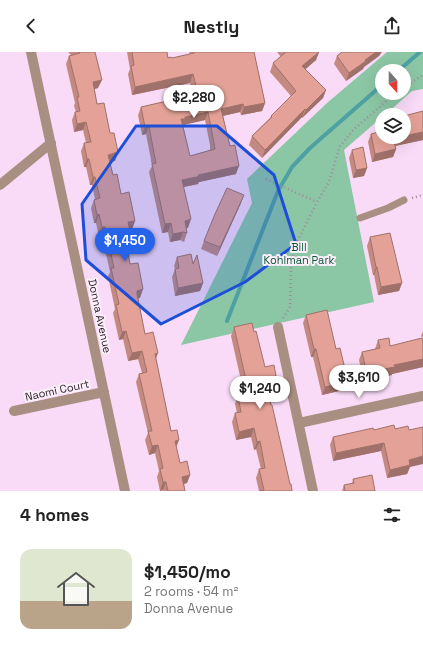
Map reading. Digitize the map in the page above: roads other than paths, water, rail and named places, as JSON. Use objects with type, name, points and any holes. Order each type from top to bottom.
[{"type":"street","name":"Donna Avenue","points":[[31,52],[125,491]]},
{"type":"street","points":[[0,185],[51,142]]},
{"type":"street","points":[[278,327],[313,491]]},
{"type":"street","name":"Naomi Court","points":[[14,411],[104,392]]},
{"type":"street","points":[[299,423],[423,396]]},
{"type":"lane","points":[[360,218],[388,208],[404,200]]},
{"type":"waterway","points":[[406,64],[420,52]]},
{"type":"waterway","points":[[227,321],[278,191],[292,167],[310,148],[375,91]]},
{"type":"park label","name":"Bill Kohlman Park","points":[[299,253]]}]
